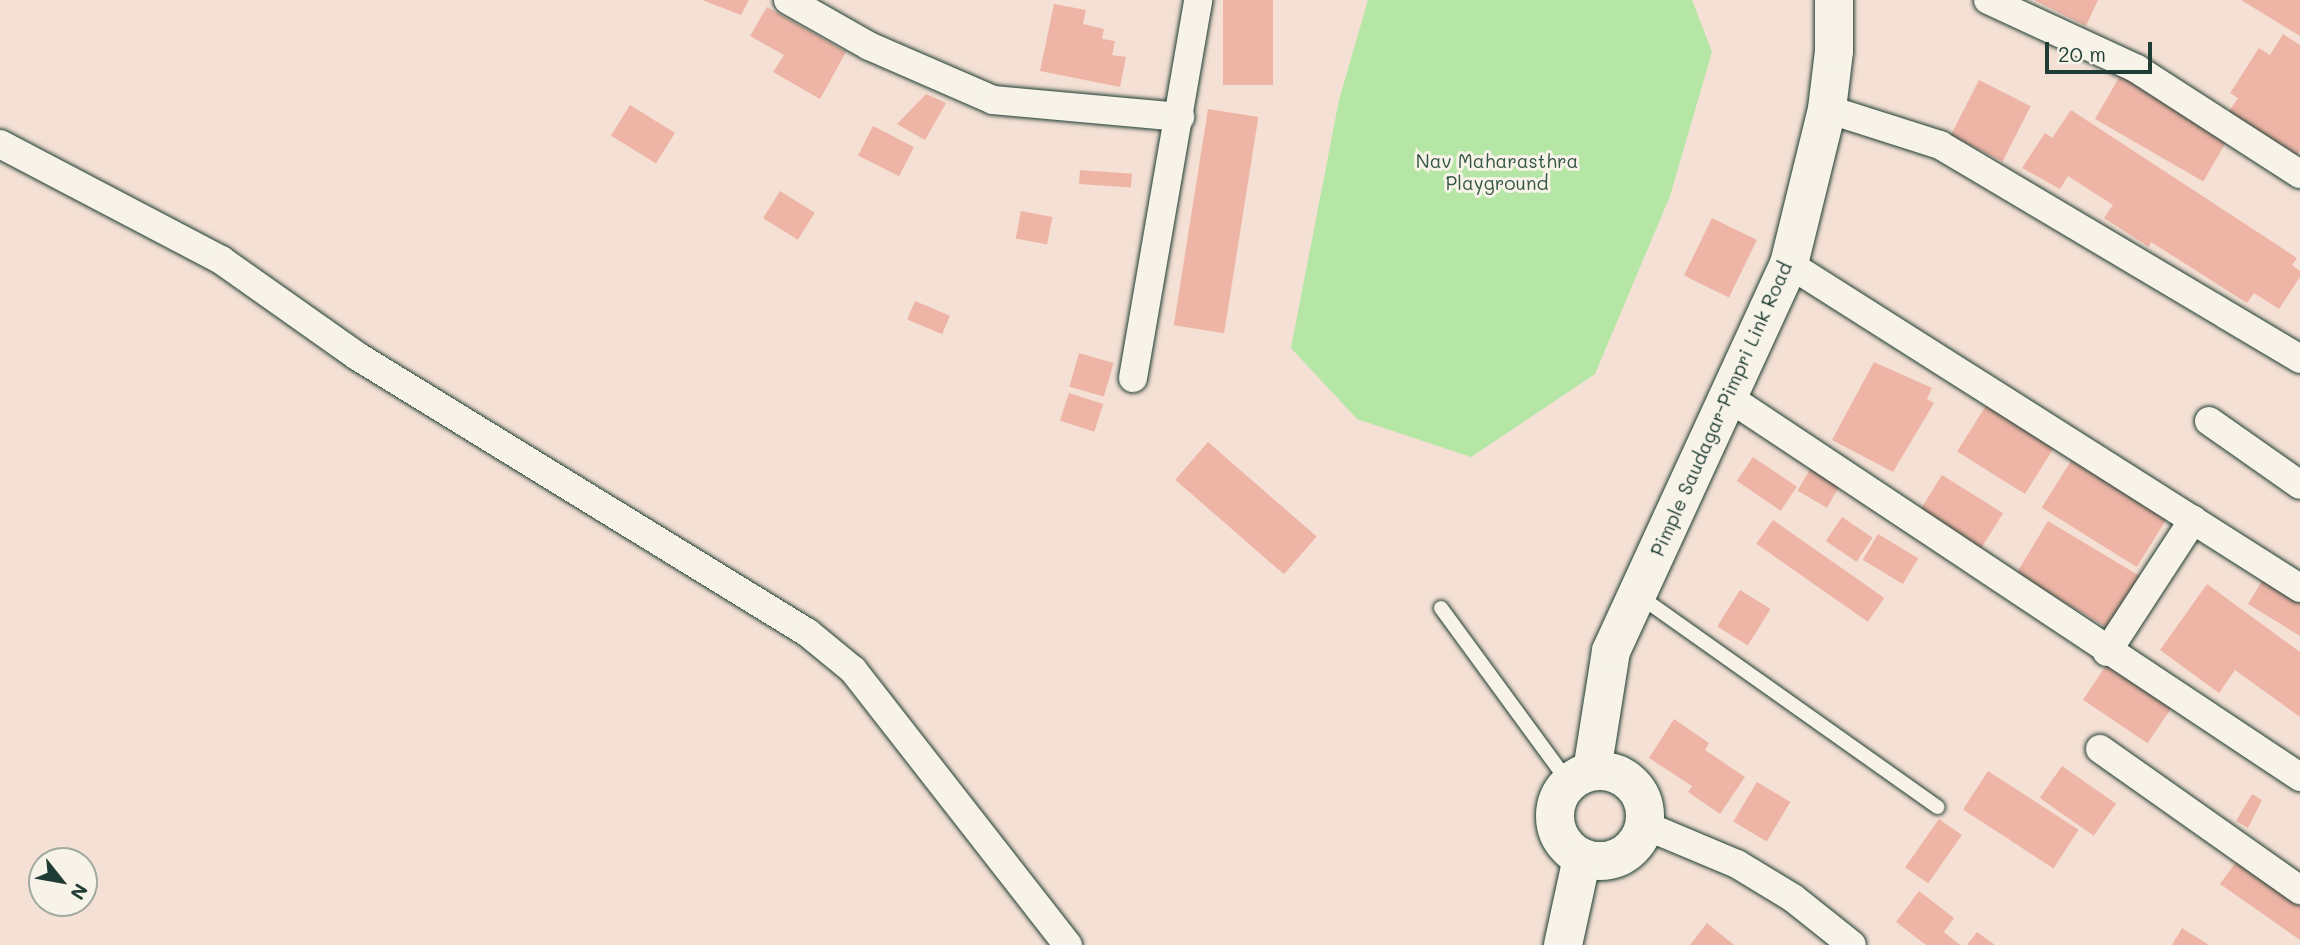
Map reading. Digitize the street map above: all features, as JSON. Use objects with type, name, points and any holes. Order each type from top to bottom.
[{"type":"street","points":[[788,0],[869,46],[993,100],[1180,117]]},
{"type":"street","points":[[1133,378],[1198,0]]},
{"type":"street","name":"Pimple Saudagar-Pimpri Link Road","points":[[1580,777],[1611,651],[1789,264],[1828,109],[1835,51],[1834,0]]},
{"type":"street","points":[[1987,0],[2137,69],[2300,174]]},
{"type":"street","points":[[1828,109],[1940,145],[2300,359]]},
{"type":"street","points":[[0,144],[221,260],[357,355],[808,633],[853,670],[1068,945]]},
{"type":"street","points":[[1789,264],[2300,588]]},
{"type":"street","points":[[1728,397],[2108,652],[2300,777]]},
{"type":"street","points":[[2209,421],[2300,485]]},
{"type":"street","points":[[2108,652],[2193,520]]},
{"type":"street","points":[[2100,749],[2300,890]]},
{"type":"street","points":[[1618,774],[1633,784],[1645,807],[1644,825],[1625,854],[1608,861],[1582,858],[1567,848],[1555,824],[1555,807],[1580,777],[1618,774]]},
{"type":"street","points":[[1644,825],[1737,864],[1793,898],[1852,945]]},
{"type":"street","points":[[1563,945],[1582,858]]},
{"type":"lane","points":[[1637,594],[1937,807]]},
{"type":"lane","points":[[1441,608],[1580,777]]},
{"type":"green space","name":"Nav Maharasthra Playground","points":[[1368,0],[1692,0],[1712,52],[1670,196],[1595,374],[1471,457],[1357,419],[1291,348],[1339,100]]},
{"type":"building","points":[[702,0],[749,0],[741,15]]},
{"type":"building","points":[[1223,0],[1273,0],[1273,85],[1223,85]]},
{"type":"building","points":[[2034,0],[2098,0],[2086,26]]},
{"type":"building","points":[[2241,0],[2300,0],[2300,36]]},
{"type":"building","points":[[1054,4],[1086,10],[1083,24],[1104,29],[1102,39],[1115,41],[1112,55],[1126,57],[1120,87],[1040,71]]},
{"type":"building","points":[[767,7],[846,52],[820,99],[773,72],[784,55],[750,36]]},
{"type":"building","points":[[2283,34],[2300,45],[2300,150],[2296,157],[2228,113],[2238,98],[2230,93],[2259,48],[2270,55]]},
{"type":"building","points":[[2121,74],[2229,136],[2203,182],[2095,119]]},
{"type":"building","points":[[1979,80],[2031,106],[2003,162],[1951,135]]},
{"type":"building","points":[[926,94],[946,103],[925,140],[897,124]]},
{"type":"building","points":[[630,105],[675,133],[656,164],[611,136]]},
{"type":"building","points":[[1208,109],[1258,117],[1224,333],[1174,325]]},
{"type":"building","points":[[2071,110],[2297,258],[2292,265],[2300,271],[2300,277],[2279,309],[2254,293],[2247,303],[2151,242],[2149,247],[2104,218],[2113,205],[2068,176],[2060,189],[2022,168],[2045,133],[2052,138]]},
{"type":"building","points":[[873,126],[914,147],[899,176],[858,155]]},
{"type":"building","points":[[1080,170],[1132,174],[1131,188],[1079,184]]},
{"type":"building","points":[[780,191],[815,213],[798,240],[763,218]]},
{"type":"building","points":[[1021,211],[1052,217],[1047,245],[1016,238]]},
{"type":"building","points":[[1712,218],[1757,240],[1729,297],[1684,276]]},
{"type":"building","points":[[915,301],[950,316],[942,334],[907,319]]},
{"type":"building","points":[[1079,353],[1114,363],[1104,397],[1069,387]]},
{"type":"building","points":[[1874,362],[1932,388],[1927,399],[1934,403],[1893,472],[1832,440]]},
{"type":"building","points":[[1069,393],[1103,404],[1094,432],[1060,421]]},
{"type":"building","points":[[1990,399],[2058,441],[2025,494],[1957,452]]},
{"type":"building","points":[[1208,442],[1317,536],[1284,574],[1175,480]]},
{"type":"building","points":[[2074,456],[2169,515],[2137,567],[2042,508]]},
{"type":"building","points":[[1753,457],[1797,487],[1781,511],[1737,481]]},
{"type":"building","points":[[1813,464],[1842,481],[1827,508],[1798,491]]},
{"type":"building","points":[[1942,475],[2003,513],[1981,548],[1920,510]]},
{"type":"building","points":[[1842,517],[1873,538],[1856,562],[1826,541]]},
{"type":"building","points":[[1773,520],[1884,598],[1868,622],[1756,544]]},
{"type":"building","points":[[2048,521],[2141,577],[2109,629],[2017,573]]},
{"type":"building","points":[[1878,534],[1918,558],[1903,584],[1863,560]]},
{"type":"building","points":[[2268,571],[2300,591],[2300,636],[2248,604]]},
{"type":"building","points":[[2207,584],[2300,652],[2300,717],[2235,670],[2219,693],[2160,650]]},
{"type":"building","points":[[1740,590],[1771,609],[1748,646],[1717,626]]},
{"type":"building","points":[[2107,664],[2172,708],[2148,743],[2083,700]]},
{"type":"building","points":[[1674,719],[1709,743],[1705,750],[1745,777],[1720,814],[1688,792],[1692,786],[1649,758]]},
{"type":"building","points":[[2062,766],[2116,804],[2094,836],[2040,798]]},
{"type":"building","points":[[1988,771],[2079,830],[2054,868],[1963,810]]},
{"type":"building","points":[[1757,782],[1790,802],[1767,842],[1733,821]]},
{"type":"building","points":[[2252,794],[2262,800],[2248,828],[2236,821]]},
{"type":"building","points":[[1939,819],[1962,835],[1928,883],[1905,867]]},
{"type":"building","points":[[2241,855],[2300,897],[2300,940],[2220,884]]},
{"type":"building","points":[[1919,891],[1954,918],[1944,932],[1960,945],[1926,945],[1896,922]]},
{"type":"building","points":[[1707,923],[1734,945],[1690,945]]},
{"type":"building","points":[[2182,928],[2209,945],[2172,945]]},
{"type":"building","points":[[1977,932],[1995,945],[1967,945]]}]
